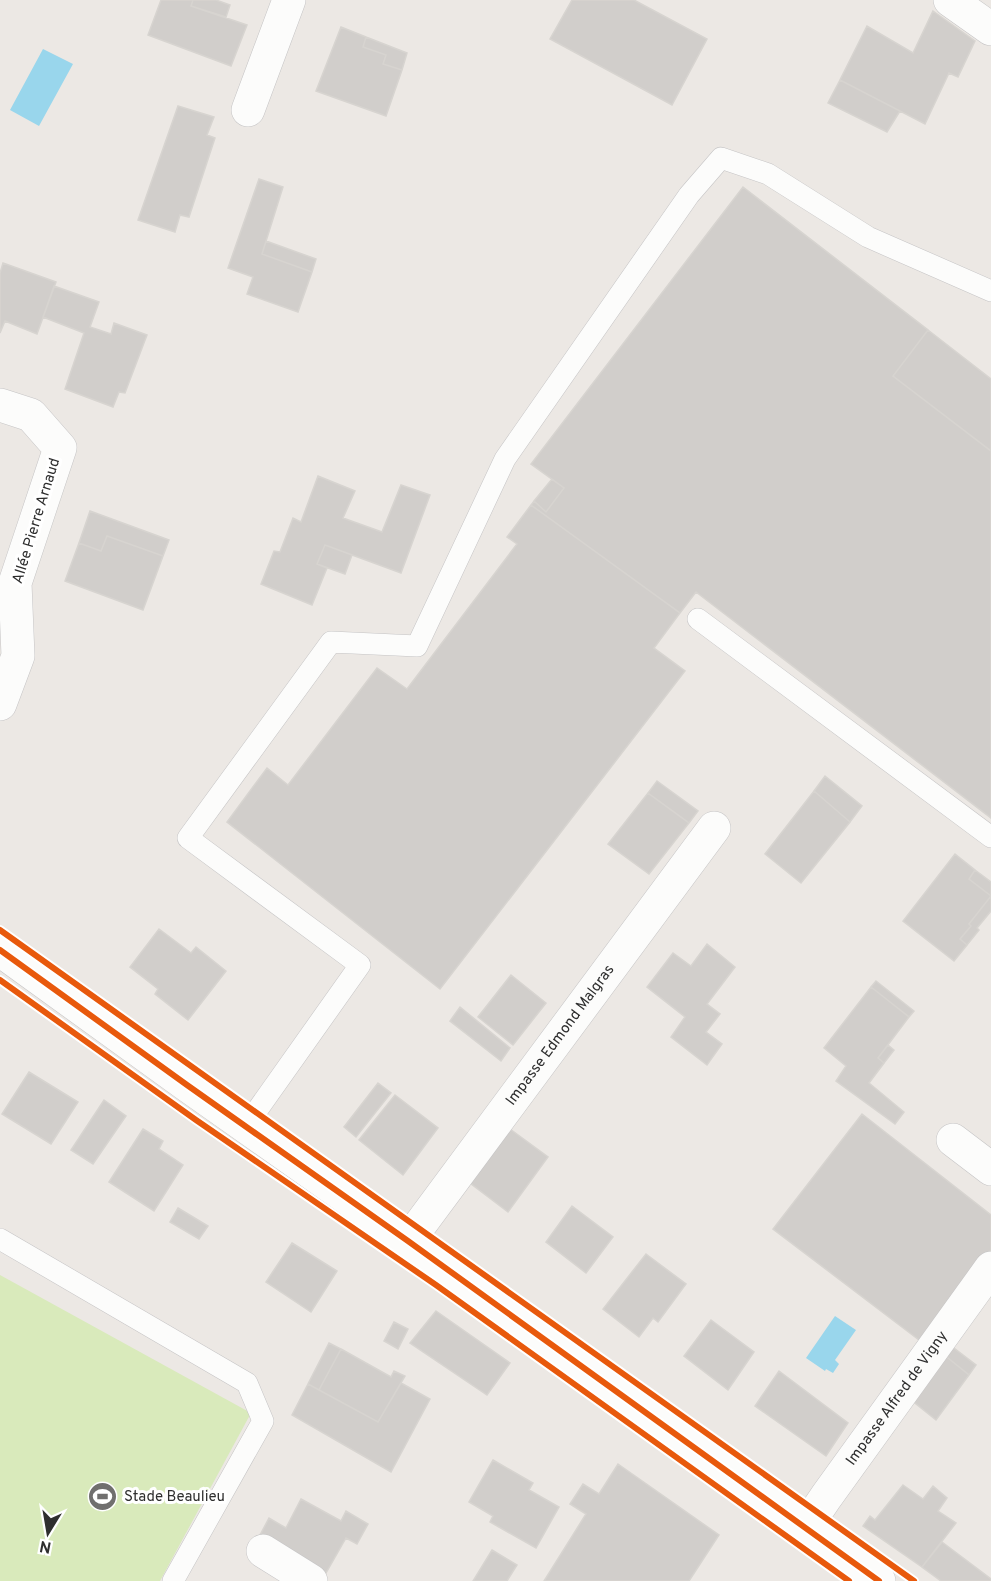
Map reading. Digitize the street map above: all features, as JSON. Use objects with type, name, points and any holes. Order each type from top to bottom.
[{"type":"street","points":[[249,110],[289,0]]},
{"type":"street","points":[[950,0],[991,29]]},
{"type":"street","name":"Allée Pierre Arnaud","points":[[0,405],[31,415],[60,448],[15,583],[18,656],[0,704]]},
{"type":"street","name":"Impasse Edmond Malgras","points":[[408,1241],[714,828]]},
{"type":"street","points":[[0,950],[879,1581]]},
{"type":"street","points":[[953,1140],[991,1169]]},
{"type":"street","name":"Impasse Alfred de Vigny","points":[[805,1528],[991,1268]]},
{"type":"street","points":[[263,1551],[311,1581]]},
{"type":"lane","points":[[246,1126],[360,965],[188,838],[331,642],[417,646],[505,459],[689,195],[721,158],[768,174],[868,237],[991,291]]},
{"type":"lane","points":[[698,619],[991,837]]},
{"type":"lane","points":[[0,1239],[247,1383],[263,1421],[173,1581]]},
{"type":"green space","name":"Stade Beaulieu","points":[[0,1275],[251,1413],[160,1581],[0,1581]]},
{"type":"water","points":[[43,49],[73,64],[39,126],[10,110]]},
{"type":"water","points":[[835,1316],[856,1330],[835,1360],[839,1364],[833,1373],[826,1369],[825,1371],[806,1358]]},
{"type":"building","points":[[161,0],[193,0],[191,6],[247,25],[231,66],[148,35]]},
{"type":"building","points":[[193,0],[216,0],[230,5],[226,17],[191,6]]},
{"type":"building","points":[[572,0],[634,0],[707,39],[672,105],[550,39]]},
{"type":"building","points":[[933,11],[975,41],[958,77],[949,73],[925,124],[840,80],[867,26],[913,53]]},
{"type":"building","points":[[341,27],[366,37],[363,47],[386,55],[383,64],[402,70],[386,116],[316,91]]},
{"type":"building","points":[[366,37],[407,53],[402,70],[383,64],[386,55],[363,47]]},
{"type":"building","points":[[840,80],[900,111],[887,132],[828,103]]},
{"type":"building","points":[[178,106],[214,117],[207,135],[215,138],[189,217],[180,215],[175,232],[138,220]]},
{"type":"building","points":[[259,179],[283,187],[262,254],[312,272],[298,312],[247,294],[253,277],[228,268]]},
{"type":"building","points":[[743,187],[928,330],[893,376],[991,451],[991,818],[696,592],[680,613],[531,505],[534,501],[546,512],[564,488],[531,464]]},
{"type":"building","points":[[266,241],[316,259],[312,272],[262,254]]},
{"type":"building","points":[[3,263],[56,282],[37,334],[5,321],[0,333],[0,273]]},
{"type":"building","points":[[54,286],[99,302],[90,327],[111,334],[114,323],[147,335],[125,393],[119,392],[113,407],[65,389],[84,333],[43,317]]},
{"type":"building","points":[[928,330],[991,379],[991,451],[893,376]]},
{"type":"building","points":[[318,476],[355,491],[343,518],[382,532],[401,485],[430,495],[401,573],[325,545],[317,564],[327,568],[312,605],[261,584],[274,551],[280,552],[293,518],[301,522]]},
{"type":"building","points":[[552,479],[564,488],[546,512],[534,501]]},
{"type":"building","points":[[531,505],[680,613],[654,648],[685,671],[440,989],[227,822],[267,768],[288,785],[377,668],[407,689],[517,544],[507,537]]},
{"type":"building","points":[[90,511],[169,540],[163,556],[107,536],[101,551],[79,543]]},
{"type":"building","points":[[107,536],[163,556],[143,610],[65,581],[79,543],[101,551]]},
{"type":"building","points":[[325,545],[352,555],[345,574],[317,564]]},
{"type":"building","points":[[825,776],[862,806],[850,822],[814,791]]},
{"type":"building","points":[[657,781],[698,811],[689,823],[648,793]]},
{"type":"building","points":[[814,791],[850,822],[801,883],[765,854]]},
{"type":"building","points":[[648,793],[689,823],[649,874],[608,844]]},
{"type":"building","points":[[955,854],[975,870],[969,879],[991,896],[960,939],[967,945],[954,961],[903,921]]},
{"type":"building","points":[[975,870],[991,882],[991,896],[969,879]]},
{"type":"building","points":[[991,896],[991,911],[967,945],[960,939]]},
{"type":"building","points":[[159,929],[191,953],[196,947],[226,971],[188,1020],[155,994],[158,989],[130,967]]},
{"type":"building","points":[[707,944],[735,967],[707,1004],[720,1014],[706,1032],[722,1044],[707,1065],[671,1037],[685,1017],[647,987],[673,953],[691,966]]},
{"type":"building","points":[[511,975],[546,1003],[513,1045],[478,1017]]},
{"type":"building","points":[[876,981],[914,1011],[909,1017],[871,987]]},
{"type":"building","points":[[871,987],[909,1017],[878,1058],[884,1063],[869,1083],[904,1112],[895,1124],[836,1081],[846,1066],[824,1048]]},
{"type":"building","points":[[460,1007],[510,1048],[501,1061],[450,1021]]},
{"type":"building","points":[[888,1045],[894,1050],[884,1063],[878,1058]]},
{"type":"building","points":[[29,1072],[78,1102],[51,1144],[2,1114]]},
{"type":"building","points":[[378,1083],[391,1093],[356,1137],[344,1127]]},
{"type":"building","points":[[395,1095],[438,1128],[403,1175],[359,1140]]},
{"type":"building","points":[[104,1100],[126,1116],[93,1164],[71,1150]]},
{"type":"building","points":[[862,1114],[991,1215],[991,1250],[923,1343],[773,1229]]},
{"type":"building","points":[[143,1129],[163,1141],[159,1149],[183,1165],[154,1211],[109,1182]]},
{"type":"building","points":[[510,1129],[548,1157],[508,1212],[470,1183]]},
{"type":"building","points":[[572,1206],[613,1237],[586,1273],[546,1242]]},
{"type":"building","points":[[178,1208],[208,1226],[199,1239],[170,1222]]},
{"type":"building","points":[[292,1243],[337,1271],[311,1312],[266,1282]]},
{"type":"building","points":[[646,1254],[686,1284],[658,1322],[653,1318],[639,1337],[603,1309]]},
{"type":"building","points":[[436,1311],[510,1363],[487,1395],[410,1343]]},
{"type":"building","points":[[711,1320],[754,1352],[728,1390],[684,1356]]},
{"type":"building","points":[[394,1322],[408,1329],[398,1349],[384,1341]]},
{"type":"building","points":[[329,1343],[341,1349],[319,1390],[308,1384]]},
{"type":"building","points":[[950,1345],[976,1365],[969,1375],[943,1354]]},
{"type":"building","points":[[341,1349],[391,1377],[394,1371],[405,1376],[378,1422],[319,1390]]},
{"type":"building","points":[[943,1354],[969,1375],[936,1420],[910,1399]]},
{"type":"building","points":[[779,1371],[848,1423],[826,1456],[755,1406]]},
{"type":"building","points":[[401,1383],[430,1399],[391,1472],[292,1415],[308,1384],[378,1422]]},
{"type":"building","points":[[493,1460],[533,1483],[529,1490],[559,1507],[536,1548],[490,1522],[493,1516],[469,1502]]},
{"type":"building","points":[[618,1464],[719,1535],[689,1581],[544,1581],[586,1514],[570,1504],[583,1484],[599,1494]]},
{"type":"building","points":[[903,1485],[923,1499],[933,1486],[947,1498],[938,1511],[956,1523],[922,1567],[863,1526],[870,1516],[875,1520]]},
{"type":"building","points":[[301,1499],[341,1521],[346,1511],[368,1524],[357,1544],[346,1538],[326,1573],[259,1537],[269,1518],[286,1528]]},
{"type":"building","points":[[942,1542],[991,1581],[941,1581],[922,1567]]},
{"type":"building","points":[[492,1550],[517,1565],[507,1581],[473,1581]]},
{"type":"cycle path","points":[[0,930],[914,1581]]},
{"type":"cycle path","points":[[0,950],[879,1581]]},
{"type":"cycle path","points":[[0,980],[196,1120],[436,1285],[849,1581]]},
{"type":"place","name":"Stade Beaulieu","points":[[103,1497]]}]
